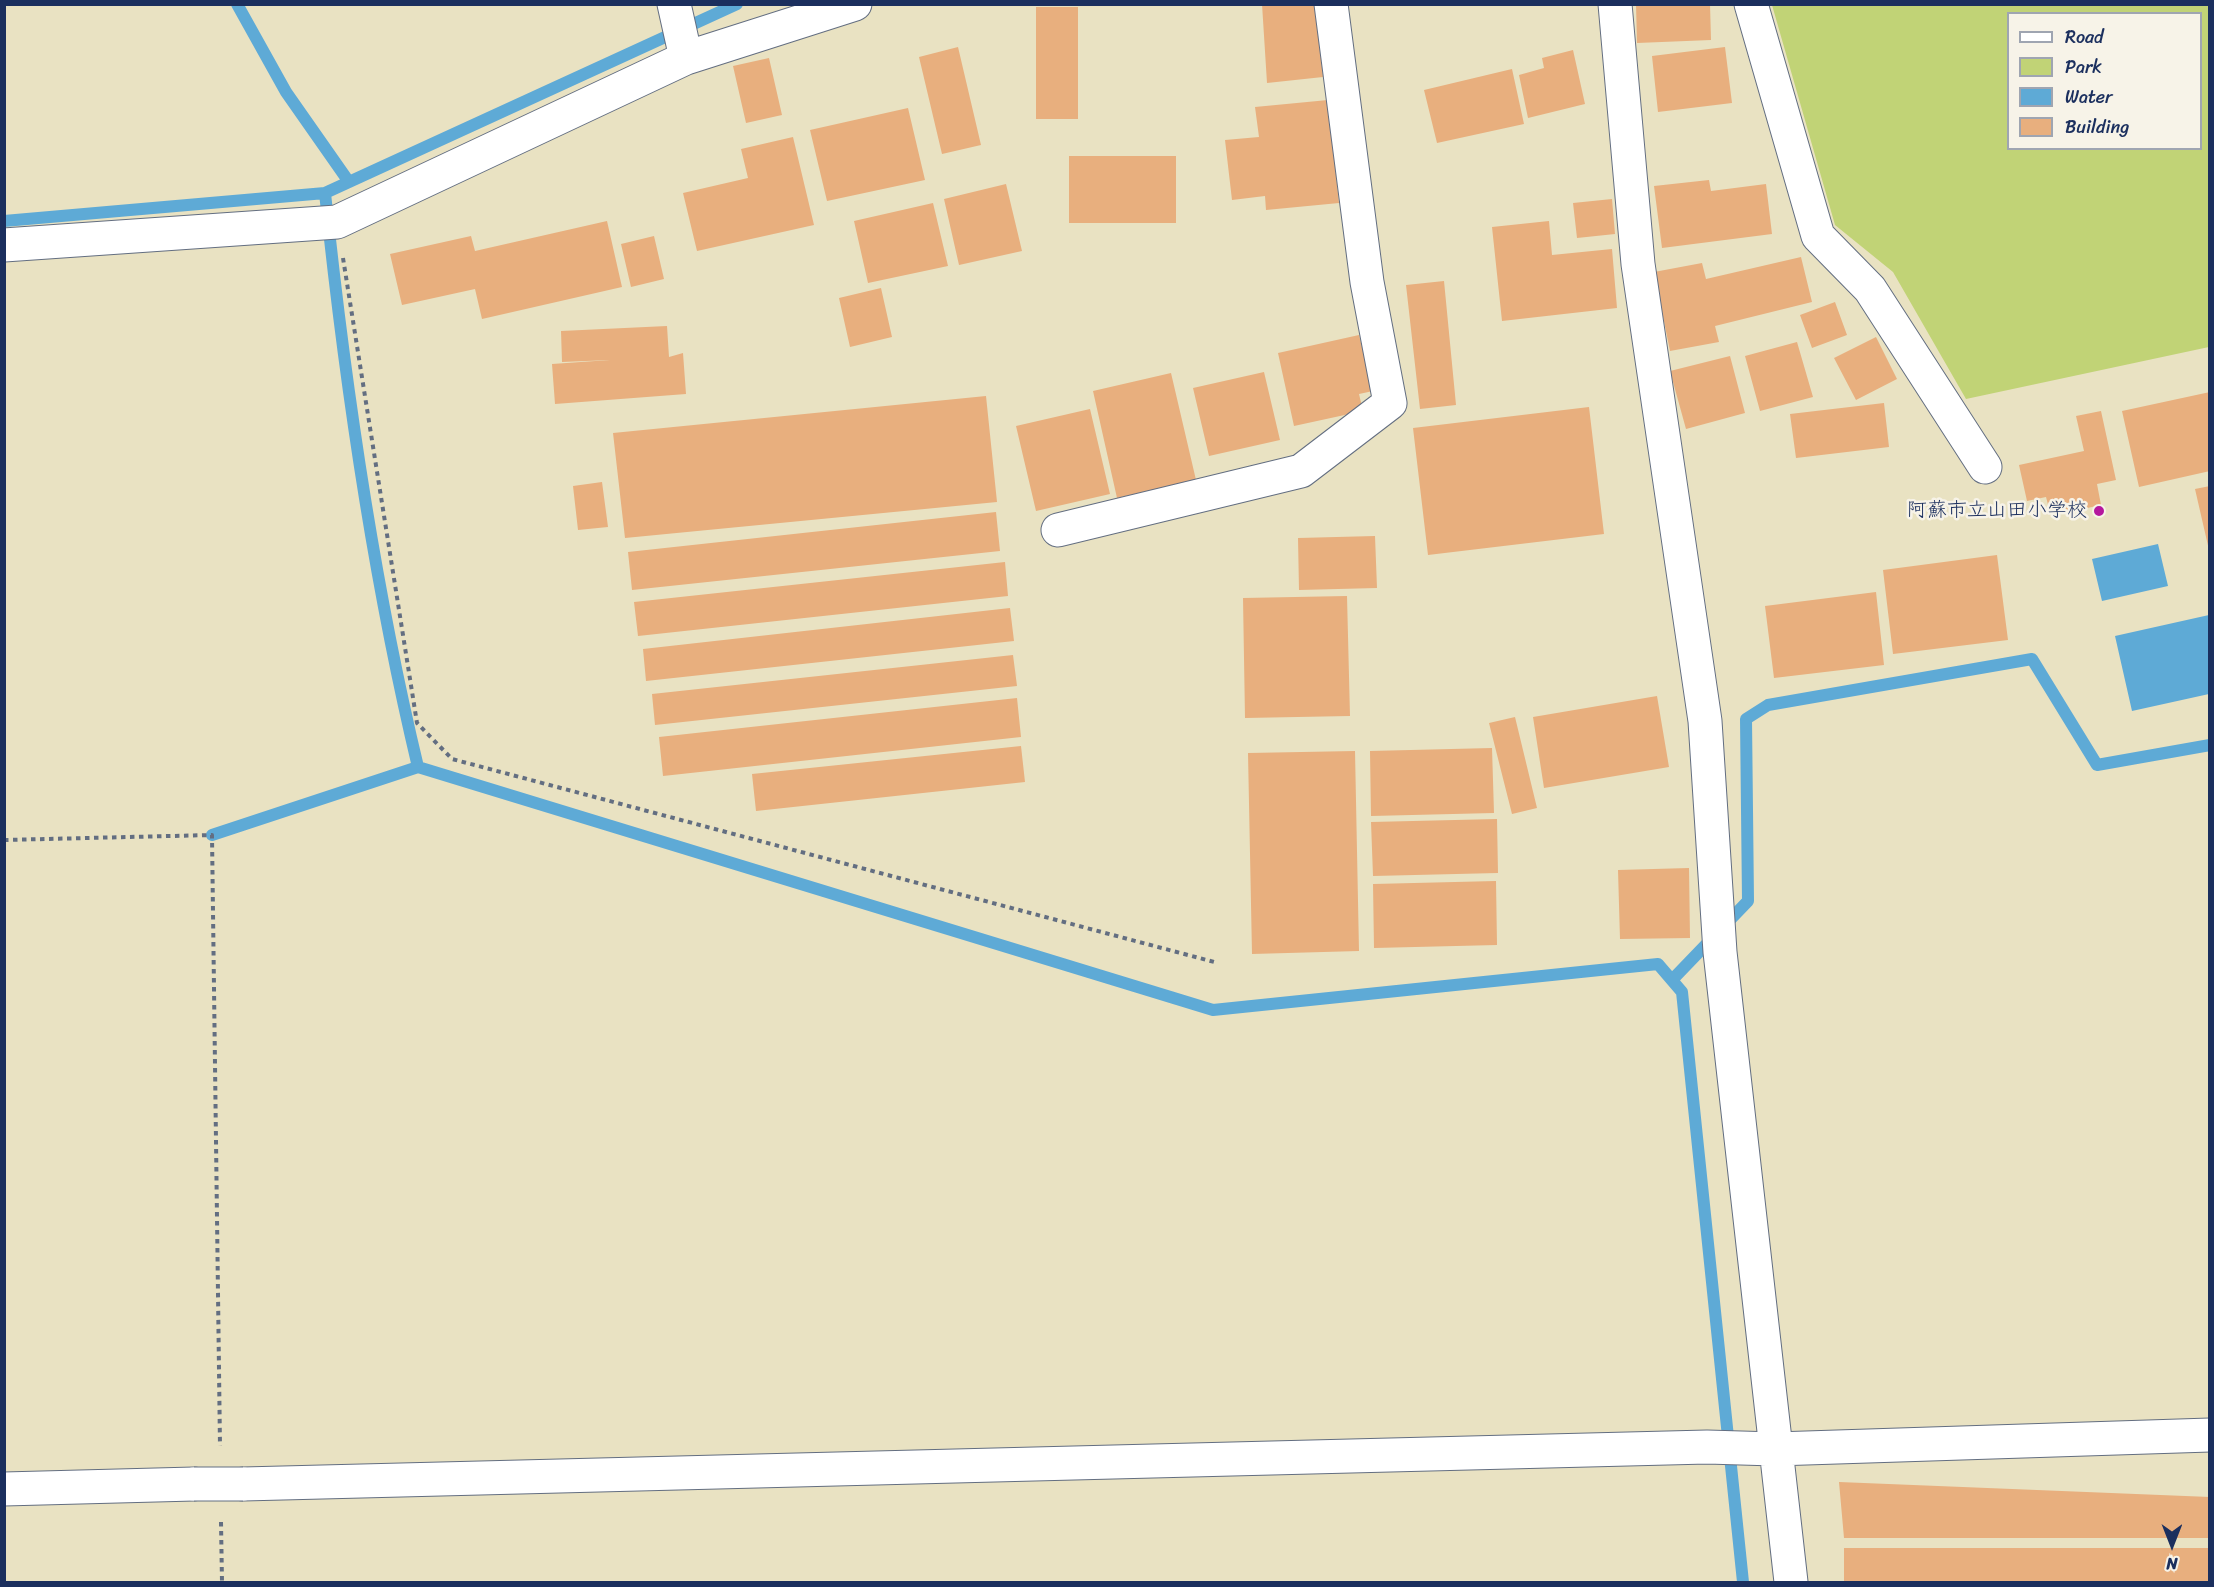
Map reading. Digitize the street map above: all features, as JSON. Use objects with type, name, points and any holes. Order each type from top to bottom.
[{"type":"street","points":[[674,4],[685,51]]},
{"type":"street","points":[[4,245],[337,222],[685,51],[855,4]]},
{"type":"street","points":[[1058,530],[1301,471],[1390,403],[1367,282],[1331,4]]},
{"type":"street","points":[[1616,4],[1638,264],[1705,721],[1720,952],[1791,1582]]},
{"type":"street","points":[[1751,4],[1818,236],[1870,289],[1985,467]]},
{"type":"street","points":[[4,1489],[1707,1447],[1775,1449],[2210,1435]]},
{"type":"path","points":[[337,222],[417,723],[452,759],[1218,963]]},
{"type":"path","points":[[4,840],[212,835],[220,1452]]},
{"type":"path","points":[[221,1511],[222,1582]]},
{"type":"green space","points":[[1772,5],[2209,5],[2209,347],[1966,399],[1893,272],[1835,225]]},
{"type":"water","points":[[2158,544],[2168,586],[2102,601],[2092,559]]},
{"type":"water","points":[[2209,615],[2209,694],[2132,711],[2115,636]]},
{"type":"building","points":[[1262,4],[1315,4],[1323,77],[1267,83]]},
{"type":"building","points":[[1636,4],[1710,4],[1711,40],[1637,43]]},
{"type":"building","points":[[1036,7],[1078,7],[1078,119],[1036,119]]},
{"type":"building","points":[[958,47],[981,145],[942,154],[919,57]]},
{"type":"building","points":[[1725,47],[1732,103],[1658,112],[1652,56]]},
{"type":"building","points":[[1573,50],[1585,104],[1528,118],[1519,75],[1544,68],[1542,58]]},
{"type":"building","points":[[769,58],[782,115],[746,123],[733,66]]},
{"type":"building","points":[[1512,69],[1524,124],[1437,143],[1424,90]]},
{"type":"building","points":[[1328,100],[1339,203],[1266,210],[1265,196],[1232,200],[1225,140],[1259,137],[1255,107]]},
{"type":"building","points":[[908,108],[925,180],[827,201],[810,130]]},
{"type":"building","points":[[793,137],[814,225],[697,251],[683,193],[748,178],[741,149]]},
{"type":"building","points":[[1069,156],[1176,156],[1176,223],[1069,223]]},
{"type":"building","points":[[1709,180],[1711,191],[1766,184],[1772,234],[1662,248],[1654,186]]},
{"type":"building","points":[[1006,184],[1022,251],[959,265],[944,199]]},
{"type":"building","points":[[1612,199],[1615,234],[1577,238],[1573,203]]},
{"type":"building","points":[[933,203],[948,266],[868,283],[854,221]]},
{"type":"building","points":[[607,221],[622,287],[482,319],[475,289],[402,305],[390,254],[471,236],[475,251]]},
{"type":"building","points":[[1549,221],[1552,255],[1612,249],[1617,308],[1502,321],[1492,227]]},
{"type":"building","points":[[654,236],[664,279],[631,287],[621,244]]},
{"type":"building","points":[[1801,257],[1812,302],[1715,326],[1719,342],[1670,351],[1654,272],[1702,263],[1706,279]]},
{"type":"building","points":[[1444,281],[1456,405],[1420,409],[1406,285]]},
{"type":"building","points":[[881,288],[892,337],[850,347],[839,298]]},
{"type":"building","points":[[1835,302],[1847,335],[1812,348],[1800,315]]},
{"type":"building","points":[[667,326],[669,357],[683,353],[686,394],[555,404],[552,364],[610,360],[562,362],[561,331]]},
{"type":"building","points":[[1359,335],[1373,391],[1359,394],[1363,411],[1294,426],[1278,353]]},
{"type":"building","points":[[1876,337],[1897,379],[1856,400],[1834,358]]},
{"type":"building","points":[[1797,342],[1813,397],[1760,411],[1745,356]]},
{"type":"building","points":[[1730,356],[1745,413],[1686,429],[1670,371]]},
{"type":"building","points":[[1264,372],[1280,440],[1209,456],[1193,388]]},
{"type":"building","points":[[1171,373],[1196,480],[1117,498],[1093,391]]},
{"type":"building","points":[[2210,392],[2210,471],[2139,487],[2122,411]]},
{"type":"building","points":[[986,396],[997,502],[625,538],[613,433]]},
{"type":"building","points":[[1884,403],[1889,447],[1796,458],[1790,414]]},
{"type":"building","points":[[1589,407],[1604,534],[1428,555],[1413,428]]},
{"type":"building","points":[[1090,409],[1110,494],[1036,511],[1016,426]]},
{"type":"building","points":[[2101,411],[2116,480],[2097,484],[2101,505],[2051,516],[2046,497],[2027,501],[2019,465],[2084,451],[2076,416]]},
{"type":"building","points":[[602,482],[608,527],[578,530],[573,486]]},
{"type":"building","points":[[2210,486],[2210,550],[2209,550],[2195,489]]},
{"type":"building","points":[[996,512],[1000,551],[632,590],[628,552]]},
{"type":"building","points":[[1375,536],[1377,588],[1299,590],[1298,538]]},
{"type":"building","points":[[1997,555],[2008,640],[1893,654],[1883,570]]},
{"type":"building","points":[[1005,562],[1008,596],[638,636],[634,602]]},
{"type":"building","points":[[1876,592],[1884,665],[1774,678],[1765,606]]},
{"type":"building","points":[[1347,596],[1350,716],[1245,718],[1243,598]]},
{"type":"building","points":[[1010,608],[1014,641],[646,681],[643,649]]},
{"type":"building","points":[[1013,655],[1017,686],[655,725],[652,694]]},
{"type":"building","points":[[1657,696],[1669,767],[1544,788],[1533,717]]},
{"type":"building","points":[[1017,698],[1021,737],[663,776],[659,737]]},
{"type":"building","points":[[1515,717],[1537,808],[1512,814],[1489,723]]},
{"type":"building","points":[[1021,746],[1025,782],[756,811],[752,774]]},
{"type":"building","points":[[1492,748],[1494,813],[1371,816],[1370,751]]},
{"type":"building","points":[[1355,751],[1359,951],[1252,954],[1248,753]]},
{"type":"building","points":[[1497,819],[1498,873],[1373,876],[1371,822]]},
{"type":"building","points":[[1689,868],[1690,938],[1620,939],[1618,870]]},
{"type":"building","points":[[1496,881],[1497,945],[1374,948],[1373,884]]},
{"type":"building","points":[[1839,1482],[2210,1497],[2210,1538],[1844,1538]]},
{"type":"building","points":[[1844,1548],[2210,1548],[2210,1582],[1844,1582]]},
{"type":"waterway","points":[[237,4],[286,92],[349,182]]},
{"type":"waterway","points":[[4,221],[325,193],[737,4]]},
{"type":"waterway","points":[[325,193],[362,482],[387,625],[418,767]]},
{"type":"waterway","points":[[1672,980],[1748,901],[1746,719],[1768,705],[2032,659],[2097,765],[2210,745]]},
{"type":"waterway","points":[[212,835],[418,767],[1213,1010],[1658,964],[1682,992],[1743,1582]]},
{"type":"place","name":"阿蘇市立山田小学校","points":[[2099,511]]}]
